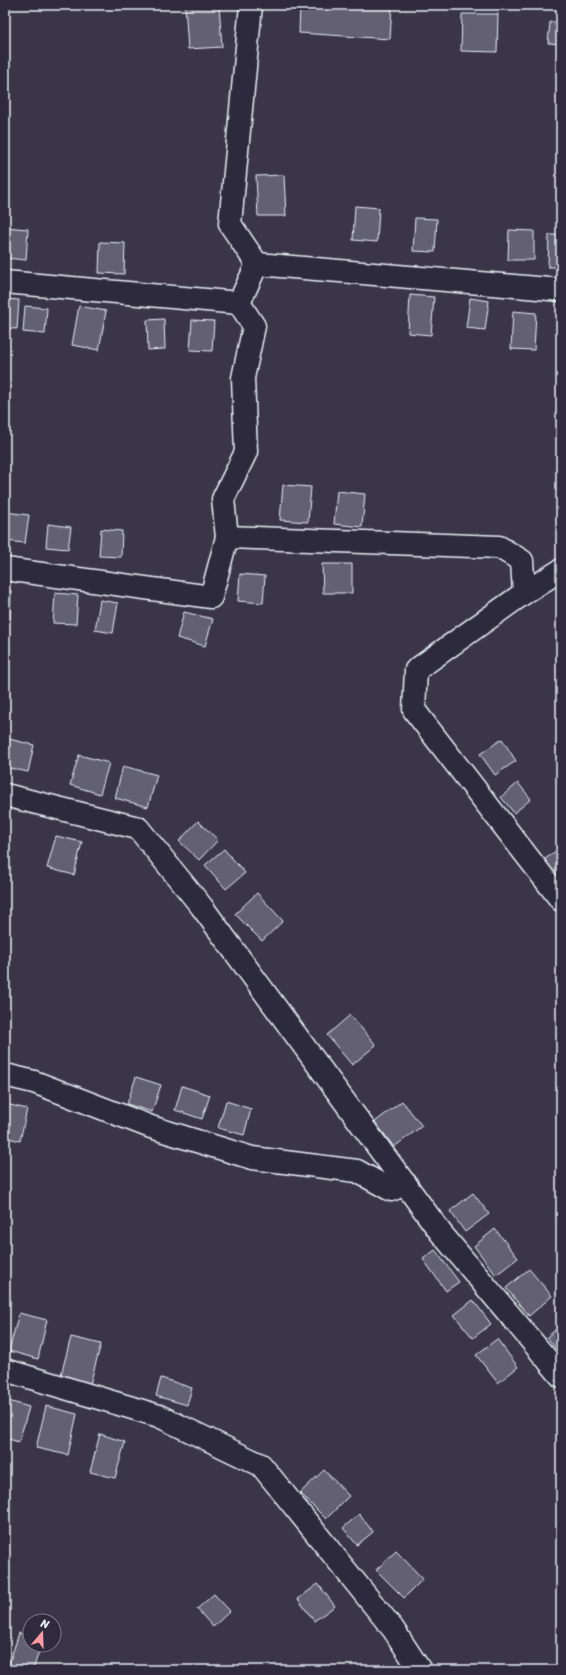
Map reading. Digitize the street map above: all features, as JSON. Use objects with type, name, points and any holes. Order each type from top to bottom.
[{"type":"street","points":[[251,5],[230,224],[257,264]]},
{"type":"street","points":[[257,264],[561,290]]},
{"type":"street","points":[[239,304],[257,264]]},
{"type":"street","points":[[5,282],[239,304]]},
{"type":"street","points":[[5,569],[211,597],[227,538],[223,499],[246,452],[243,378],[254,326],[239,304]]},
{"type":"street","points":[[227,538],[499,547],[522,561],[524,593]]},
{"type":"street","points":[[561,570],[524,593],[416,670],[414,710],[561,900]]},
{"type":"street","points":[[5,795],[138,828],[206,914],[441,1233],[561,1376]]},
{"type":"street","points":[[5,1075],[34,1082],[151,1127],[252,1158],[357,1171],[391,1190],[406,1184]]},
{"type":"street","points":[[5,1370],[159,1416],[261,1465],[394,1630],[420,1670]]},
{"type":"building","points":[[185,5],[219,5],[222,47],[188,49]]},
{"type":"building","points":[[300,5],[392,6],[390,39],[299,33]]},
{"type":"building","points":[[462,14],[498,14],[497,52],[461,51]]},
{"type":"building","points":[[550,22],[561,22],[561,44],[548,43]]},
{"type":"building","points":[[284,175],[286,216],[258,216],[256,176]]},
{"type":"building","points":[[355,206],[379,208],[377,242],[353,240]]},
{"type":"building","points":[[415,218],[437,219],[435,252],[413,251]]},
{"type":"building","points":[[5,227],[28,229],[26,260],[5,258]]},
{"type":"building","points":[[509,230],[534,231],[534,260],[508,260]]},
{"type":"building","points":[[549,235],[561,235],[561,267],[548,267]]},
{"type":"building","points":[[100,242],[125,243],[124,274],[99,273]]},
{"type":"building","points":[[410,295],[434,297],[431,335],[408,333]]},
{"type":"building","points":[[470,298],[489,301],[485,330],[466,328]]},
{"type":"building","points":[[5,299],[19,300],[17,329],[5,328]]},
{"type":"building","points":[[25,306],[47,308],[45,334],[23,332]]},
{"type":"building","points":[[79,306],[106,311],[99,350],[72,345]]},
{"type":"building","points":[[513,311],[536,313],[534,350],[511,349]]},
{"type":"building","points":[[164,319],[165,349],[148,350],[147,320]]},
{"type":"building","points":[[192,320],[214,321],[212,351],[190,350]]},
{"type":"building","points":[[561,333],[561,353],[558,353]]},
{"type":"building","points":[[283,485],[311,487],[308,522],[280,520]]},
{"type":"building","points":[[337,491],[365,494],[362,527],[334,524]]},
{"type":"building","points":[[5,512],[29,515],[25,543],[5,541]]},
{"type":"building","points":[[48,524],[71,527],[68,549],[46,547]]},
{"type":"building","points":[[101,529],[122,531],[121,557],[99,556]]},
{"type":"building","points":[[322,564],[352,564],[352,593],[323,593]]},
{"type":"building","points":[[240,574],[265,576],[263,603],[238,601]]},
{"type":"building","points":[[5,590],[11,591],[10,619],[5,619]]},
{"type":"building","points":[[55,593],[78,595],[76,624],[53,623]]},
{"type":"building","points":[[100,600],[118,603],[113,633],[95,630]]},
{"type":"building","points":[[184,612],[213,619],[205,646],[177,638]]},
{"type":"building","points":[[9,739],[34,745],[28,772],[5,767],[5,756]]},
{"type":"building","points":[[502,739],[516,761],[495,775],[480,754]]},
{"type":"building","points":[[79,755],[109,763],[100,794],[70,785]]},
{"type":"building","points":[[123,766],[157,775],[148,807],[115,798]]},
{"type":"building","points":[[518,783],[531,799],[514,813],[501,797]]},
{"type":"building","points":[[198,821],[218,840],[199,860],[179,841]]},
{"type":"building","points":[[56,836],[82,842],[74,875],[47,868]]},
{"type":"building","points":[[561,847],[561,880],[560,881],[544,860]]},
{"type":"building","points":[[224,849],[245,873],[226,889],[205,865]]},
{"type":"building","points":[[257,893],[283,921],[262,941],[235,914]]},
{"type":"building","points":[[350,1015],[376,1045],[352,1065],[327,1035]]},
{"type":"building","points":[[136,1077],[161,1085],[152,1112],[127,1104]]},
{"type":"building","points":[[182,1086],[210,1095],[202,1119],[175,1110]]},
{"type":"building","points":[[226,1101],[251,1109],[244,1135],[218,1128]]},
{"type":"building","points":[[402,1101],[422,1126],[394,1147],[375,1122]]},
{"type":"building","points":[[6,1104],[27,1109],[20,1141],[5,1137]]},
{"type":"building","points":[[473,1193],[489,1214],[465,1232],[450,1211]]},
{"type":"building","points":[[495,1229],[518,1258],[496,1275],[474,1246]]},
{"type":"building","points":[[435,1250],[459,1282],[446,1291],[423,1259]]},
{"type":"building","points":[[529,1269],[552,1296],[529,1316],[506,1288]]},
{"type":"building","points":[[473,1300],[491,1324],[473,1338],[454,1315]]},
{"type":"building","points":[[19,1313],[47,1320],[38,1359],[9,1351]]},
{"type":"building","points":[[561,1325],[561,1352],[559,1353],[547,1337]]},
{"type":"building","points":[[71,1337],[101,1344],[90,1384],[61,1375]]},
{"type":"building","points":[[497,1339],[518,1367],[498,1383],[476,1355]]},
{"type":"building","points":[[161,1378],[192,1388],[187,1405],[156,1396]]},
{"type":"building","points":[[5,1400],[29,1407],[19,1442],[5,1438]]},
{"type":"building","points":[[46,1406],[77,1414],[68,1455],[36,1448]]},
{"type":"building","points":[[100,1434],[125,1442],[115,1478],[90,1472]]},
{"type":"building","points":[[324,1470],[349,1496],[326,1519],[300,1493]]},
{"type":"building","points":[[359,1514],[373,1532],[357,1545],[343,1528]]},
{"type":"building","points":[[396,1551],[423,1579],[404,1598],[376,1570]]},
{"type":"building","points":[[318,1584],[335,1606],[314,1621],[298,1599]]},
{"type":"building","points":[[214,1594],[230,1611],[213,1627],[197,1609]]},
{"type":"building","points":[[19,1633],[22,1634],[22,1653],[38,1653],[33,1670],[16,1670],[8,1667]]}]
